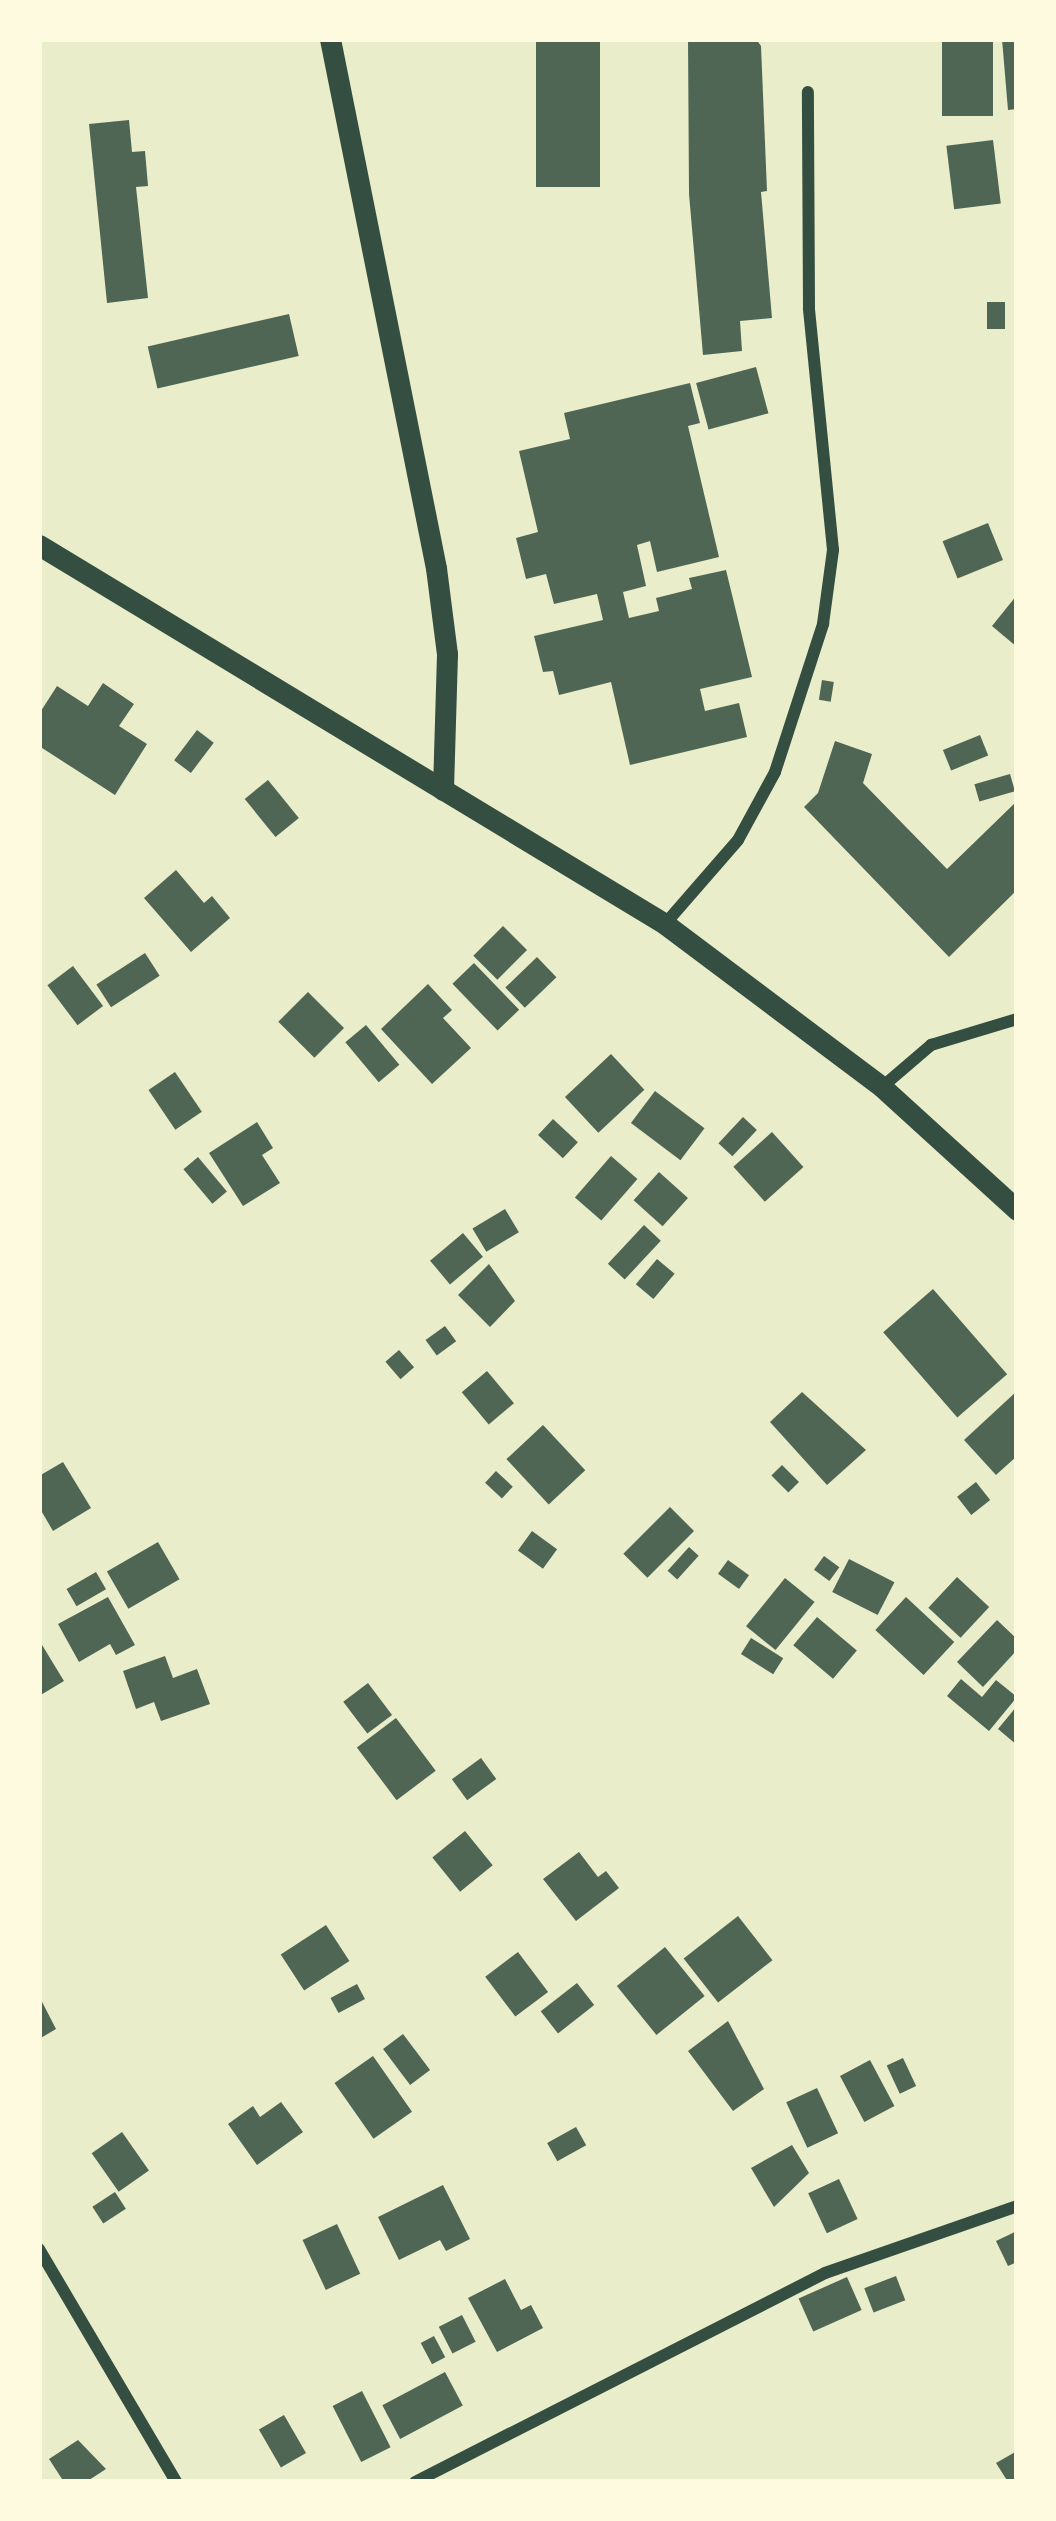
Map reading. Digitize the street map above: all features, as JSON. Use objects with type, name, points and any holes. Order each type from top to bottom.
[{"type":"street","points":[[330,39],[436,568],[447,654],[442,790]]},
{"type":"street","points":[[664,924],[738,840],[775,772],[823,624],[833,550],[809,308],[808,92]]},
{"type":"street","points":[[39,545],[664,924],[882,1088],[1017,1210]]},
{"type":"street","points":[[882,1088],[932,1045],[1017,1019]]},
{"type":"street","points":[[415,2482],[825,2273],[1017,2206]]},
{"type":"street","points":[[39,2249],[176,2482]]},
{"type":"building","points":[[536,39],[600,39],[600,187],[536,187]]},
{"type":"building","points":[[688,39],[756,39],[761,46],[767,191],[761,192],[772,318],[740,321],[742,351],[703,355],[689,194]]},
{"type":"building","points":[[942,39],[993,39],[993,116],[942,116]]},
{"type":"building","points":[[1002,39],[1017,39],[1017,109],[1008,110]]},
{"type":"building","points":[[129,120],[132,152],[145,151],[148,186],[136,187],[148,298],[107,303],[89,124]]},
{"type":"building","points":[[993,140],[1001,204],[954,209],[946,146]]},
{"type":"building","points":[[987,302],[1005,302],[1005,329],[987,329]]},
{"type":"building","points":[[289,314],[299,356],[157,389],[148,347]]},
{"type":"building","points":[[756,367],[768,413],[709,429],[696,383]]},
{"type":"building","points":[[690,383],[700,423],[688,426],[719,557],[657,572],[650,541],[637,545],[646,586],[623,592],[629,618],[659,611],[656,598],[692,589],[689,578],[726,570],[752,677],[700,689],[705,711],[739,703],[747,737],[630,765],[611,682],[559,695],[553,671],[543,672],[534,636],[603,620],[597,594],[554,604],[546,574],[526,579],[516,538],[538,532],[519,451],[570,439],[564,413]]},
{"type":"building","points":[[988,523],[1003,560],[958,578],[943,541]]},
{"type":"building","points":[[1017,595],[1017,647],[992,626]]},
{"type":"building","points":[[822,680],[834,682],[831,702],[819,700]]},
{"type":"building","points":[[103,683],[134,704],[119,726],[147,744],[115,795],[39,746],[39,714],[57,686],[88,706]]},
{"type":"building","points":[[197,730],[214,743],[191,773],[174,760]]},
{"type":"building","points":[[980,735],[988,755],[951,770],[943,750]]},
{"type":"building","points":[[835,741],[872,754],[863,783],[947,869],[1017,801],[1017,890],[949,957],[804,807],[818,793]]},
{"type":"building","points":[[1010,774],[1015,791],[979,802],[974,784]]},
{"type":"building","points":[[268,780],[299,818],[276,837],[245,799]]},
{"type":"building","points":[[176,870],[204,903],[212,896],[230,918],[191,952],[144,898]]},
{"type":"building","points":[[503,926],[527,950],[497,980],[473,956]]},
{"type":"building","points":[[145,953],[160,976],[111,1007],[96,985]]},
{"type":"building","points":[[537,957],[556,977],[525,1008],[505,988]]},
{"type":"building","points":[[474,963],[519,1010],[498,1031],[452,984]]},
{"type":"building","points":[[73,966],[103,1006],[78,1025],[47,985]]},
{"type":"building","points":[[428,984],[452,1010],[443,1018],[471,1048],[432,1084],[381,1029]]},
{"type":"building","points":[[308,992],[344,1028],[314,1058],[278,1022]]},
{"type":"building","points":[[366,1025],[399,1065],[379,1082],[345,1042]]},
{"type":"building","points":[[611,1054],[644,1090],[598,1133],[565,1097]]},
{"type":"building","points":[[175,1072],[202,1112],[175,1130],[148,1090]]},
{"type":"building","points":[[655,1091],[705,1128],[680,1160],[631,1123]]},
{"type":"building","points":[[743,1117],[757,1130],[732,1156],[718,1143]]},
{"type":"building","points":[[553,1119],[578,1142],[563,1158],[538,1135]]},
{"type":"building","points":[[257,1122],[273,1148],[262,1155],[280,1183],[243,1206],[209,1153]]},
{"type":"building","points":[[772,1132],[803,1167],[765,1202],[733,1167]]},
{"type":"building","points":[[611,1156],[637,1179],[601,1220],[575,1198]]},
{"type":"building","points":[[198,1157],[227,1191],[212,1204],[183,1169]]},
{"type":"building","points":[[659,1172],[688,1198],[663,1226],[634,1200]]},
{"type":"building","points":[[505,1209],[519,1232],[486,1252],[472,1229]]},
{"type":"building","points":[[644,1225],[661,1241],[625,1279],[608,1264]]},
{"type":"building","points":[[463,1233],[483,1257],[450,1284],[430,1261]]},
{"type":"building","points":[[657,1259],[675,1274],[653,1299],[636,1284]]},
{"type":"building","points":[[489,1264],[515,1301],[490,1327],[458,1295]]},
{"type":"building","points":[[933,1289],[1007,1374],[957,1418],[883,1332]]},
{"type":"building","points":[[445,1326],[456,1341],[437,1355],[426,1340]]},
{"type":"building","points":[[399,1350],[414,1367],[401,1379],[385,1362]]},
{"type":"building","points":[[487,1371],[514,1403],[489,1424],[462,1392]]},
{"type":"building","points":[[1017,1391],[1017,1456],[996,1475],[964,1440]]},
{"type":"building","points":[[802,1392],[866,1450],[827,1485],[770,1422]]},
{"type":"building","points":[[543,1425],[585,1470],[549,1504],[506,1459]]},
{"type":"building","points":[[63,1462],[91,1508],[53,1531],[39,1507],[39,1476]]},
{"type":"building","points":[[782,1465],[799,1482],[788,1493],[771,1476]]},
{"type":"building","points":[[496,1471],[513,1487],[502,1498],[485,1483]]},
{"type":"building","points":[[976,1482],[990,1500],[971,1515],[957,1497]]},
{"type":"building","points":[[670,1507],[694,1531],[647,1578],[623,1554]]},
{"type":"building","points":[[532,1531],[557,1549],[543,1569],[518,1550]]},
{"type":"building","points":[[158,1542],[180,1579],[128,1609],[107,1572]]},
{"type":"building","points":[[689,1547],[699,1556],[677,1579],[668,1571]]},
{"type":"building","points":[[824,1556],[839,1567],[829,1581],[814,1570]]},
{"type":"building","points":[[849,1559],[894,1582],[878,1615],[832,1592]]},
{"type":"building","points":[[728,1560],[749,1575],[739,1589],[718,1574]]},
{"type":"building","points":[[96,1572],[106,1589],[77,1606],[67,1589]]},
{"type":"building","points":[[957,1577],[989,1607],[961,1638],[928,1608]]},
{"type":"building","points":[[785,1578],[815,1602],[776,1650],[746,1626]]},
{"type":"building","points":[[108,1597],[135,1645],[116,1655],[110,1644],[79,1662],[58,1624]]},
{"type":"building","points":[[906,1597],[954,1642],[924,1675],[875,1630]]},
{"type":"building","points":[[817,1617],[857,1650],[833,1679],[793,1645]]},
{"type":"building","points":[[997,1620],[1017,1639],[1017,1650],[983,1687],[957,1662]]},
{"type":"building","points":[[751,1638],[783,1658],[773,1674],[741,1654]]},
{"type":"building","points":[[39,1640],[64,1681],[39,1696]]},
{"type":"building","points":[[165,1656],[173,1678],[197,1669],[210,1704],[161,1721],[154,1702],[136,1709],[123,1671]]},
{"type":"building","points":[[961,1679],[982,1697],[996,1680],[1017,1697],[989,1731],[947,1696]]},
{"type":"building","points":[[368,1683],[392,1715],[367,1734],[343,1702]]},
{"type":"building","points":[[1017,1706],[1017,1745],[998,1729]]},
{"type":"building","points":[[396,1718],[436,1771],[397,1800],[357,1747]]},
{"type":"building","points":[[481,1758],[496,1779],[467,1800],[452,1779]]},
{"type":"building","points":[[465,1831],[493,1865],[460,1892],[432,1857]]},
{"type":"building","points":[[579,1852],[598,1877],[606,1871],[619,1888],[576,1921],[543,1879]]},
{"type":"building","points":[[738,1916],[772,1960],[718,2003],[684,1958]]},
{"type":"building","points":[[326,1925],[349,1961],[304,1990],[281,1954]]},
{"type":"building","points":[[665,1947],[705,1996],[656,2035],[617,1986]]},
{"type":"building","points":[[518,1952],[548,1992],[515,2017],[485,1977]]},
{"type":"building","points":[[577,1983],[594,2005],[558,2033],[541,2011]]},
{"type":"building","points":[[357,1984],[365,1999],[338,2013],[331,1998]]},
{"type":"building","points":[[39,1996],[56,2029],[39,2039]]},
{"type":"building","points":[[728,2021],[764,2089],[733,2111],[688,2051]]},
{"type":"building","points":[[403,2034],[430,2070],[410,2085],[383,2049]]},
{"type":"building","points":[[373,2056],[412,2112],[374,2139],[334,2083]]},
{"type":"building","points":[[903,2058],[916,2086],[900,2094],[887,2066]]},
{"type":"building","points":[[870,2060],[894,2106],[864,2122],[840,2076]]},
{"type":"building","points":[[817,2088],[838,2133],[807,2148],[786,2102]]},
{"type":"building","points":[[281,2102],[303,2132],[257,2165],[228,2124],[253,2106],[260,2117]]},
{"type":"building","points":[[576,2127],[586,2145],[557,2161],[547,2143]]},
{"type":"building","points":[[122,2132],[149,2171],[119,2192],[92,2153]]},
{"type":"building","points":[[792,2145],[809,2173],[774,2207],[751,2168]]},
{"type":"building","points":[[839,2179],[858,2219],[827,2233],[808,2193]]},
{"type":"building","points":[[443,2185],[470,2239],[446,2251],[440,2240],[399,2260],[378,2217]]},
{"type":"building","points":[[115,2192],[126,2209],[103,2223],[92,2207]]},
{"type":"building","points":[[337,2224],[360,2274],[326,2290],[303,2240]]},
{"type":"building","points":[[1017,2231],[1017,2262],[1008,2266],[996,2241]]},
{"type":"building","points":[[896,2276],[905,2300],[874,2312],[864,2288]]},
{"type":"building","points":[[847,2277],[862,2310],[813,2331],[799,2299]]},
{"type":"building","points":[[505,2279],[521,2310],[531,2305],[543,2328],[497,2352],[468,2298]]},
{"type":"building","points":[[462,2315],[476,2342],[452,2354],[439,2327]]},
{"type":"building","points":[[434,2336],[445,2357],[432,2364],[421,2343]]},
{"type":"building","points":[[445,2372],[463,2406],[400,2439],[382,2405]]},
{"type":"building","points":[[362,2391],[391,2447],[361,2462],[333,2406]]},
{"type":"building","points":[[284,2415],[306,2453],[281,2468],[259,2430]]},
{"type":"building","points":[[78,2440],[106,2469],[86,2482],[64,2482],[49,2459]]},
{"type":"building","points":[[1017,2451],[1017,2482],[1008,2482],[996,2463]]}]
